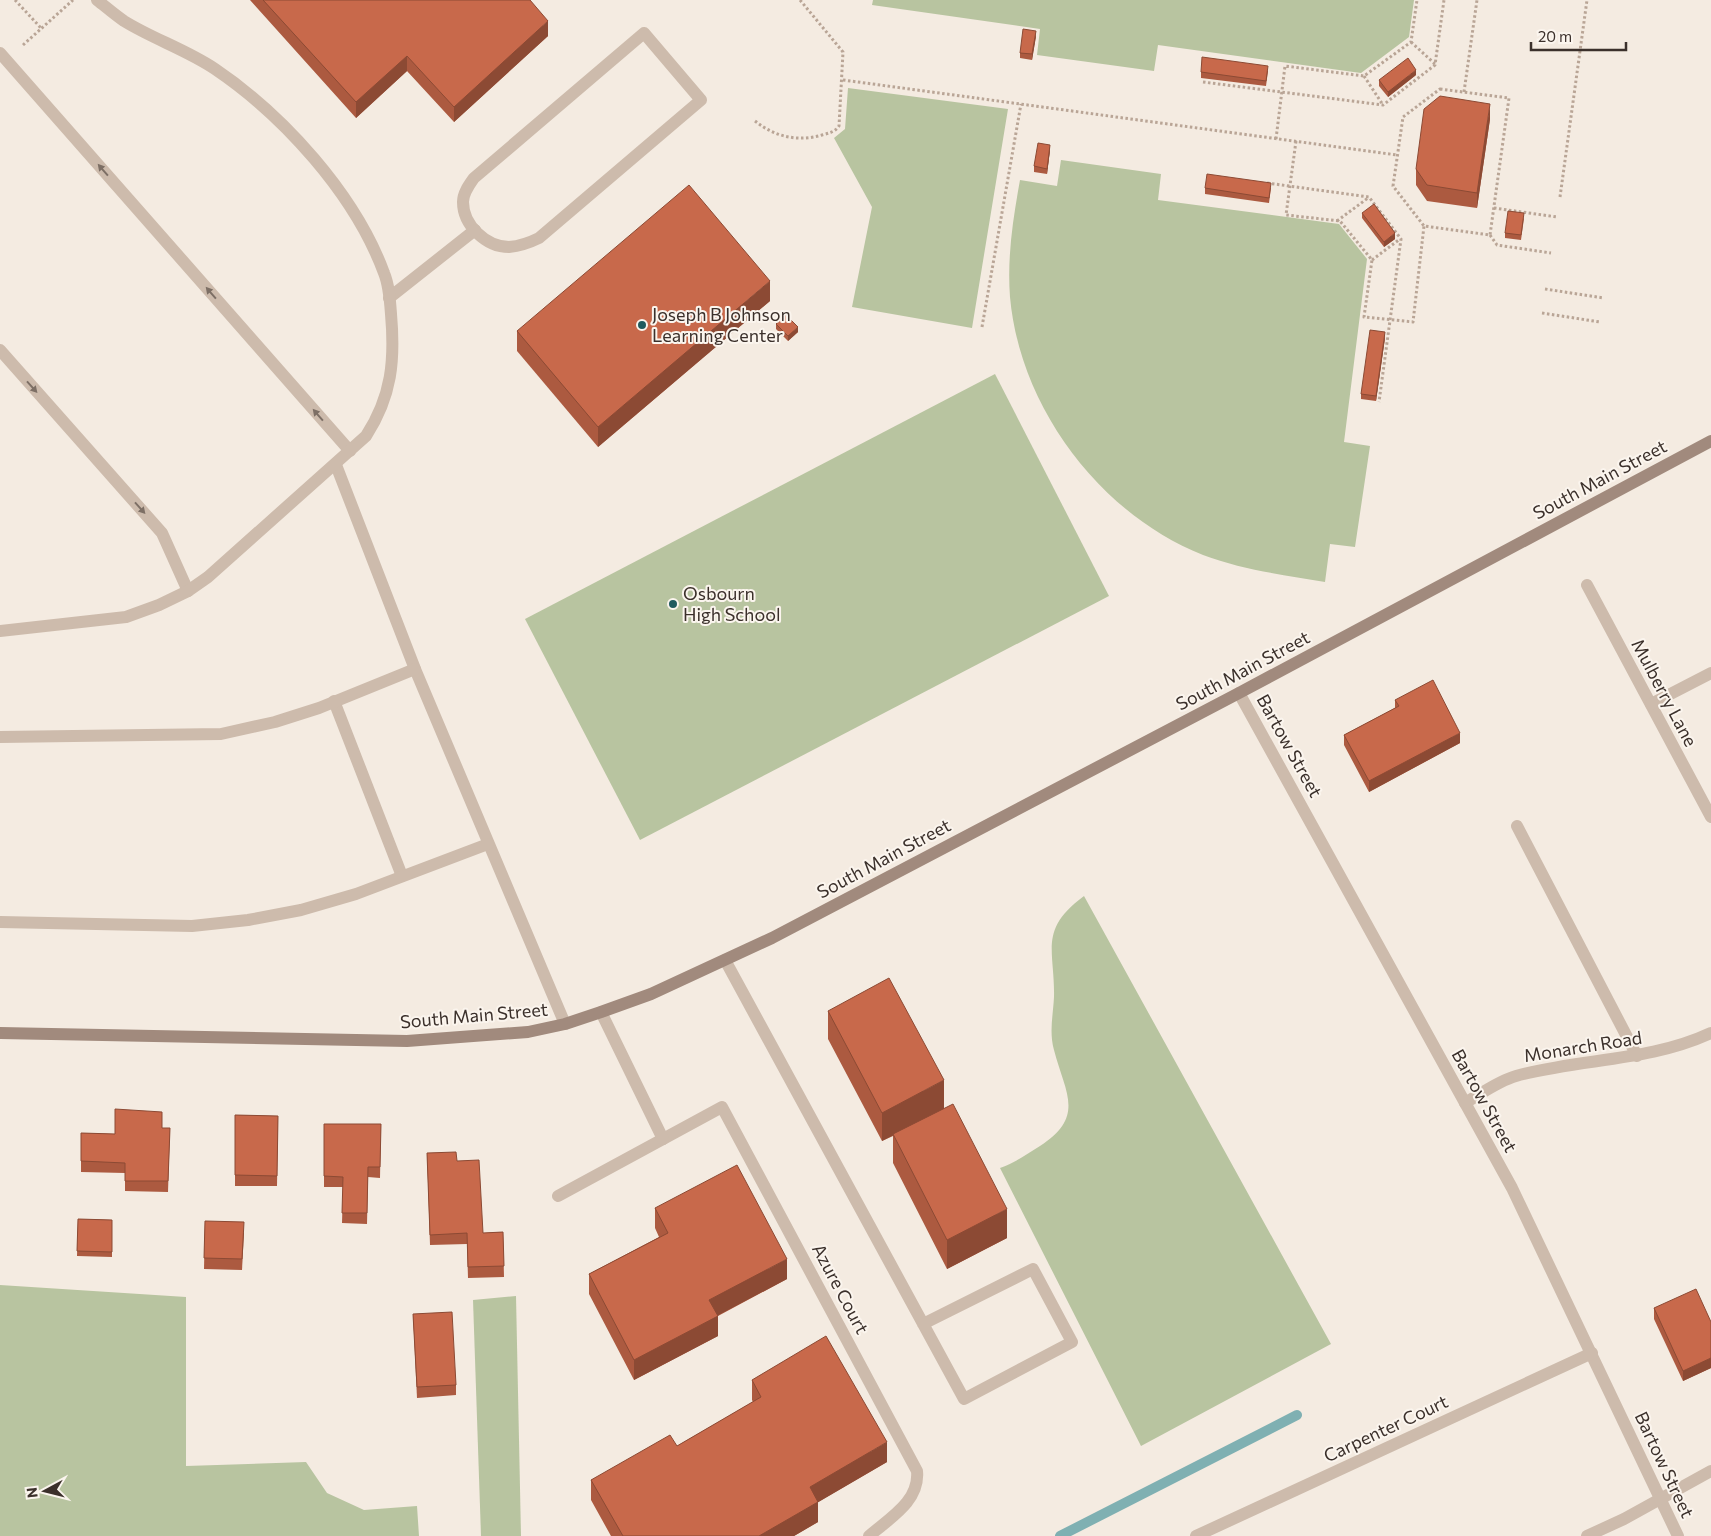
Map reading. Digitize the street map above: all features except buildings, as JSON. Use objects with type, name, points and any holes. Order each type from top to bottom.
[{"type":"street","points":[[0,631],[126,617],[159,605],[188,591],[208,577],[336,465],[366,436],[377,419],[385,399],[393,366],[390,298],[385,275],[373,245],[347,202],[311,154],[252,97],[214,68],[124,21],[97,0]]},
{"type":"street","points":[[644,33],[701,100],[538,238],[523,245],[507,247],[494,244],[474,230],[464,213],[463,200],[467,188],[474,178],[644,33]]},
{"type":"street","points":[[3,56],[350,451]]},
{"type":"street","points":[[390,298],[474,230]]},
{"type":"street","points":[[0,350],[162,533],[188,591]]},
{"type":"street","name":"South Main Street","points":[[0,1034],[408,1041],[528,1032],[565,1024],[602,1012],[651,994],[725,960],[1239,693],[1711,442]]},
{"type":"street","points":[[336,465],[415,669],[565,1024]]},
{"type":"street","name":"Mulberry Lane","points":[[1587,584],[1711,817]]},
{"type":"street","points":[[0,737],[221,734],[276,722],[415,669]]},
{"type":"street","points":[[1651,704],[1711,672]]},
{"type":"street","name":"Bartow Street","points":[[1239,693],[1531,1226],[1678,1536]]},
{"type":"street","points":[[334,701],[402,876]]},
{"type":"street","points":[[1517,826],[1637,1056]]},
{"type":"street","points":[[0,922],[192,926],[301,910],[356,894],[488,844]]},
{"type":"street","points":[[725,960],[923,1324],[964,1399],[1072,1342],[1034,1269],[923,1324]]},
{"type":"street","points":[[602,1012],[664,1139]]},
{"type":"street","name":"Monarch Road","points":[[1465,1103],[1514,1076],[1672,1049],[1711,1034]]},
{"type":"street","name":"Azure Court","points":[[558,1196],[722,1107],[917,1471],[918,1483],[913,1496],[869,1536]]},
{"type":"street","name":"Carpenter Court","points":[[1196,1536],[1592,1353]]},
{"type":"street","points":[[1588,1536],[1711,1471]]},
{"type":"path","points":[[15,0],[41,28]]},
{"type":"path","points":[[3,56],[41,28],[73,0]]},
{"type":"path","points":[[755,121],[768,131],[795,139],[815,137],[834,131],[840,123],[843,52],[800,0]]},
{"type":"path","points":[[1276,138],[1285,66],[1364,76],[1411,42],[1417,0]]},
{"type":"path","points":[[1203,82],[1383,105],[1436,65],[1444,0]]},
{"type":"path","points":[[1464,92],[1477,0]]},
{"type":"path","points":[[1560,197],[1587,0]]},
{"type":"path","points":[[1411,42],[1436,65]]},
{"type":"path","points":[[1364,76],[1383,105]]},
{"type":"path","points":[[843,80],[1397,155]]},
{"type":"path","points":[[1401,239],[1372,260],[1364,317],[1413,322],[1424,226],[1393,186],[1403,117],[1440,89],[1508,98],[1490,235],[1497,245],[1551,253]]},
{"type":"path","points":[[982,327],[1021,104]]},
{"type":"path","points":[[1296,141],[1286,215],[1340,221],[1372,260]]},
{"type":"path","points":[[1263,183],[1368,197],[1401,239],[1379,402]]},
{"type":"path","points":[[1337,221],[1368,197]]},
{"type":"path","points":[[1494,208],[1557,217]]},
{"type":"path","points":[[1424,226],[1490,235]]},
{"type":"path","points":[[1545,290],[1604,298]]},
{"type":"path","points":[[1542,313],[1600,322]]},
{"type":"green space","points":[[873,0],[1414,0],[1409,37],[1361,73],[1158,45],[1154,71],[1037,55],[1040,29],[872,5]]},
{"type":"green space","points":[[848,88],[1008,109],[972,328],[852,307],[872,207],[834,138],[845,129]]},
{"type":"green space","points":[[1061,160],[1161,174],[1158,200],[1339,224],[1367,259],[1344,442],[1370,446],[1355,547],[1330,544],[1325,582],[1233,565],[1203,555],[1166,537],[1131,513],[1099,485],[1072,452],[1048,417],[1030,378],[1017,338],[1010,297],[1010,253],[1020,180],[1057,186]]},
{"type":"green space","points":[[995,374],[1109,596],[640,840],[525,619]]},
{"type":"green space","points":[[1084,896],[1331,1344],[1141,1446],[1000,1168],[1021,1158],[1054,1135],[1068,1114],[1067,1091],[1054,1050],[1052,1037],[1054,981],[1052,942],[1060,920]]},
{"type":"green space","points":[[0,1285],[186,1297],[186,1466],[306,1462],[327,1493],[364,1510],[417,1506],[419,1536],[0,1536]]},
{"type":"green space","points":[[516,1296],[521,1536],[481,1536],[473,1300]]},
{"type":"waterway","points":[[1060,1536],[1297,1415]]},
{"type":"place","name":"Joseph B Johnson Learning Center","points":[[642,325]]},
{"type":"place","name":"Osbourn High School","points":[[673,604]]}]
